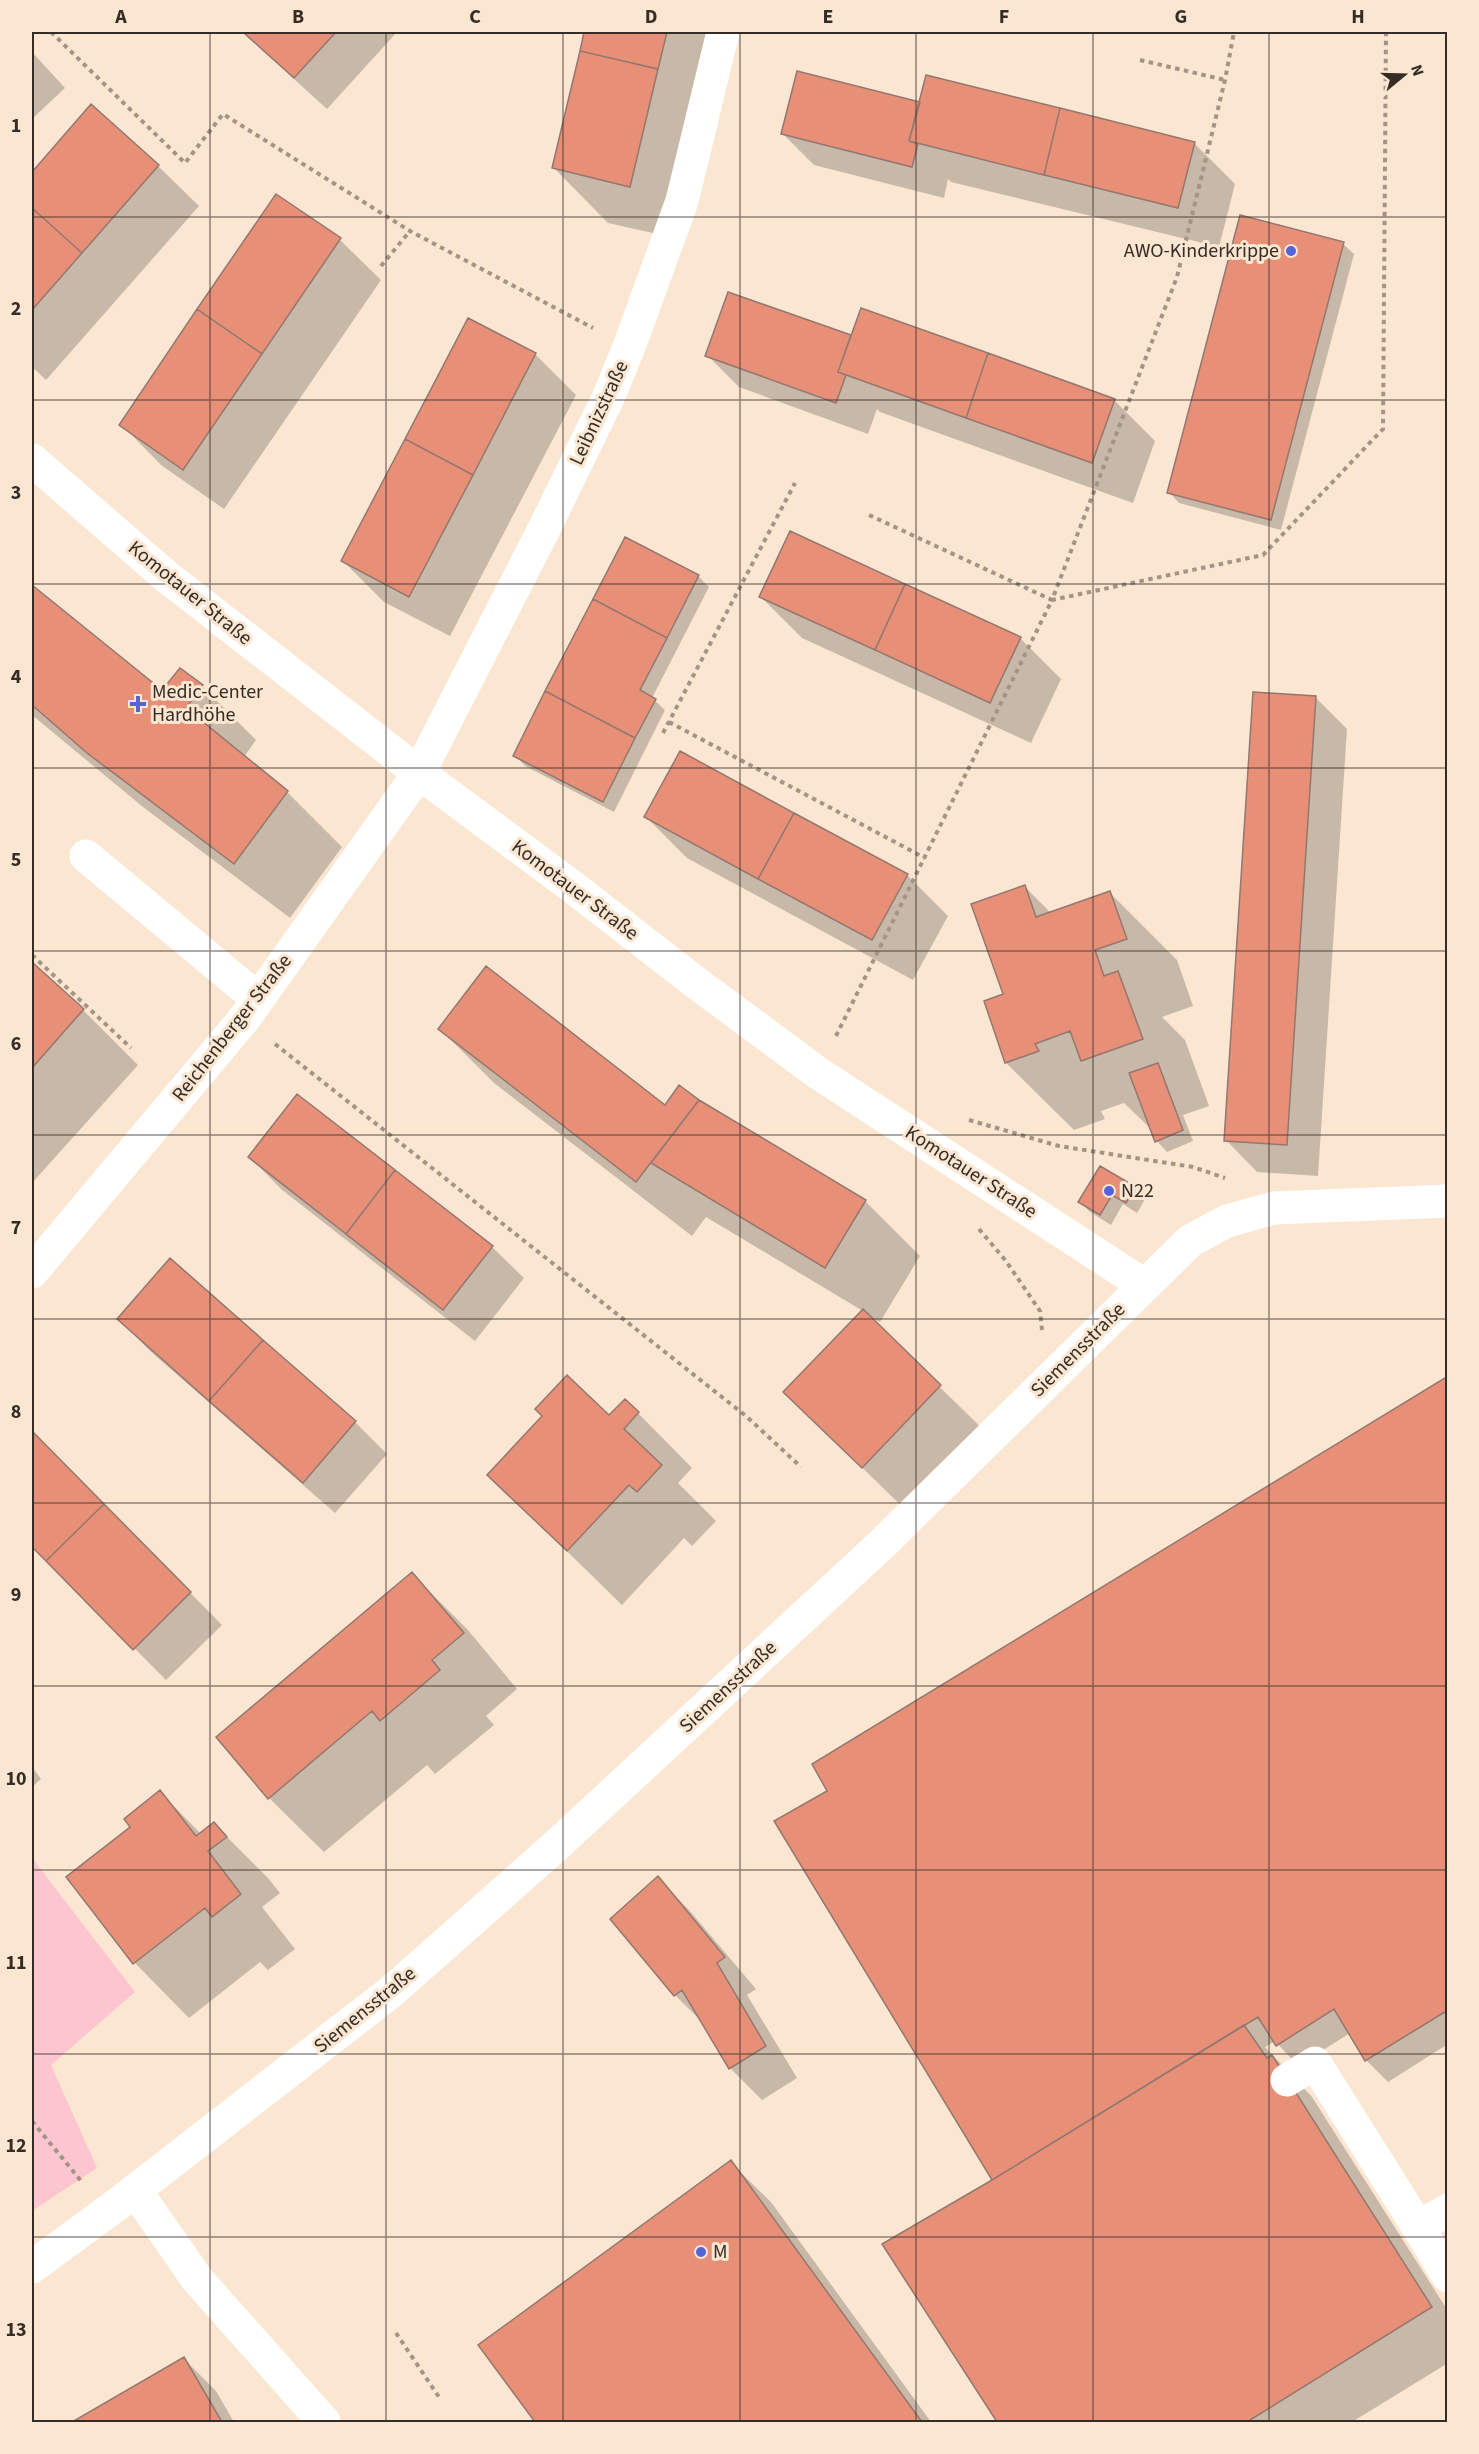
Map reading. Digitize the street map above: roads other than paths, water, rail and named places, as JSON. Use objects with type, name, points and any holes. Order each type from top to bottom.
[{"type":"street","name":"Leibnizstraße","points":[[419,773],[545,527],[608,398],[629,347],[682,201],[723,32]]},
{"type":"street","name":"Komotauer Straße","points":[[32,460],[167,577],[419,773],[818,1073],[1144,1285]]},
{"type":"street","name":"Reichenberger Straße","points":[[32,1272],[251,1009],[419,773]]},
{"type":"street","points":[[86,856],[251,1009]]},
{"type":"street","name":"Siemensstraße","points":[[32,2267],[392,1991],[559,1844],[882,1544],[1190,1241],[1227,1221],[1274,1208],[1448,1201]]},
{"type":"street","points":[[1287,2080],[1316,2063],[1448,2276]]},
{"type":"street","points":[[135,2190],[197,2279],[324,2422]]},
{"type":"street","points":[[1418,2227],[1448,2210]]},
{"type":"place","name":"AWO-Kinderkrippe","points":[[1291,251]]},
{"type":"place","name":"Medic-Center Hardhöhe","points":[[138,704]]},
{"type":"place","name":"N22","points":[[1109,1191]]},
{"type":"place","name":"M","points":[[701,2252]]}]
